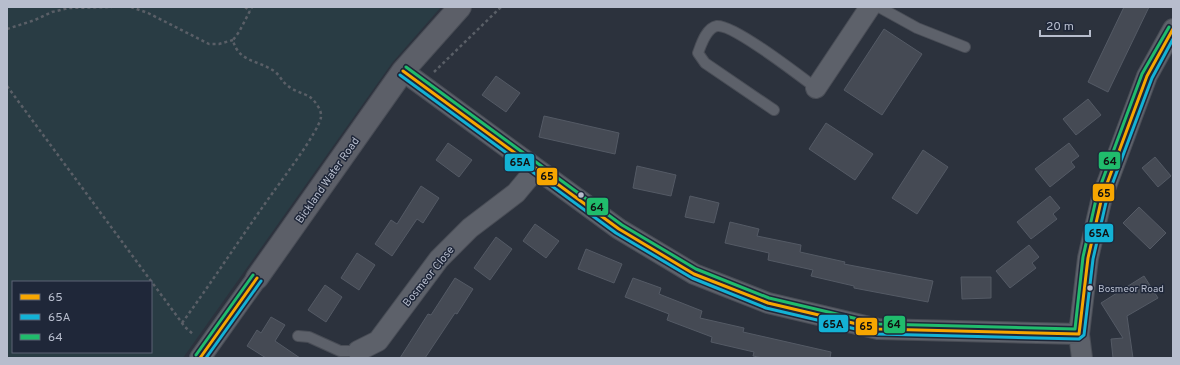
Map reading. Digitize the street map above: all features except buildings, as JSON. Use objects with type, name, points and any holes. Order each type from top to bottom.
[{"type":"street","name":"Bickland Water Road","points":[[204,352],[403,72],[460,7]]},
{"type":"street","points":[[816,88],[870,7]]},
{"type":"street","points":[[1082,358],[1079,334],[1088,258],[1102,197],[1147,76],[1173,29]]},
{"type":"street","points":[[403,72],[619,229],[694,274],[768,303],[878,329],[1079,334]]},
{"type":"street","name":"Bosmeor Close","points":[[358,351],[378,341],[439,259],[470,228],[516,193],[536,169]]},
{"type":"lane","points":[[879,7],[917,28],[965,47]]},
{"type":"lane","points":[[774,110],[705,63],[698,53],[702,41],[712,28],[718,26],[739,34],[816,88]]},
{"type":"lane","points":[[298,336],[309,337],[340,351],[358,351]]},
{"type":"path","points":[[7,29],[35,20],[52,12],[69,8],[112,7]]},
{"type":"path","points":[[131,7],[148,13],[209,44],[219,44],[233,40]]},
{"type":"path","points":[[245,7],[250,11]]},
{"type":"path","points":[[182,323],[298,157],[319,124],[322,116],[319,107],[311,98],[288,87],[280,76],[272,70],[256,64],[239,54],[234,48],[233,40],[252,7]]},
{"type":"path","points":[[421,85],[501,7]]},
{"type":"path","points":[[7,86],[151,281]]},
{"type":"path","points":[[152,282],[204,352]]},
{"type":"shaded area","points":[[7,7],[441,7],[392,63],[183,358],[7,358]]},
{"type":"transit line","name":"64","points":[[406,67],[622,225],[696,269],[769,298],[879,324],[1075,329],[1083,257],[1097,195],[1142,74],[1169,27]]},
{"type":"transit line","name":"65","points":[[403,71],[619,229],[694,274],[768,303],[878,329],[1079,334],[1088,258],[1102,197],[1147,76],[1173,29]]},
{"type":"transit line","name":"65A","points":[[400,75],[616,233],[692,278],[766,308],[877,334],[1079,339],[1084,335],[1093,259],[1107,198],[1152,78],[1173,39]]},
{"type":"transit line","name":"64","points":[[196,355],[253,275]]},
{"type":"transit line","name":"65","points":[[200,358],[257,278]]},
{"type":"transit line","name":"65A","points":[[206,358],[261,281]]},
{"type":"place","name":"Bosmeor Road","points":[[1090,288]]}]
